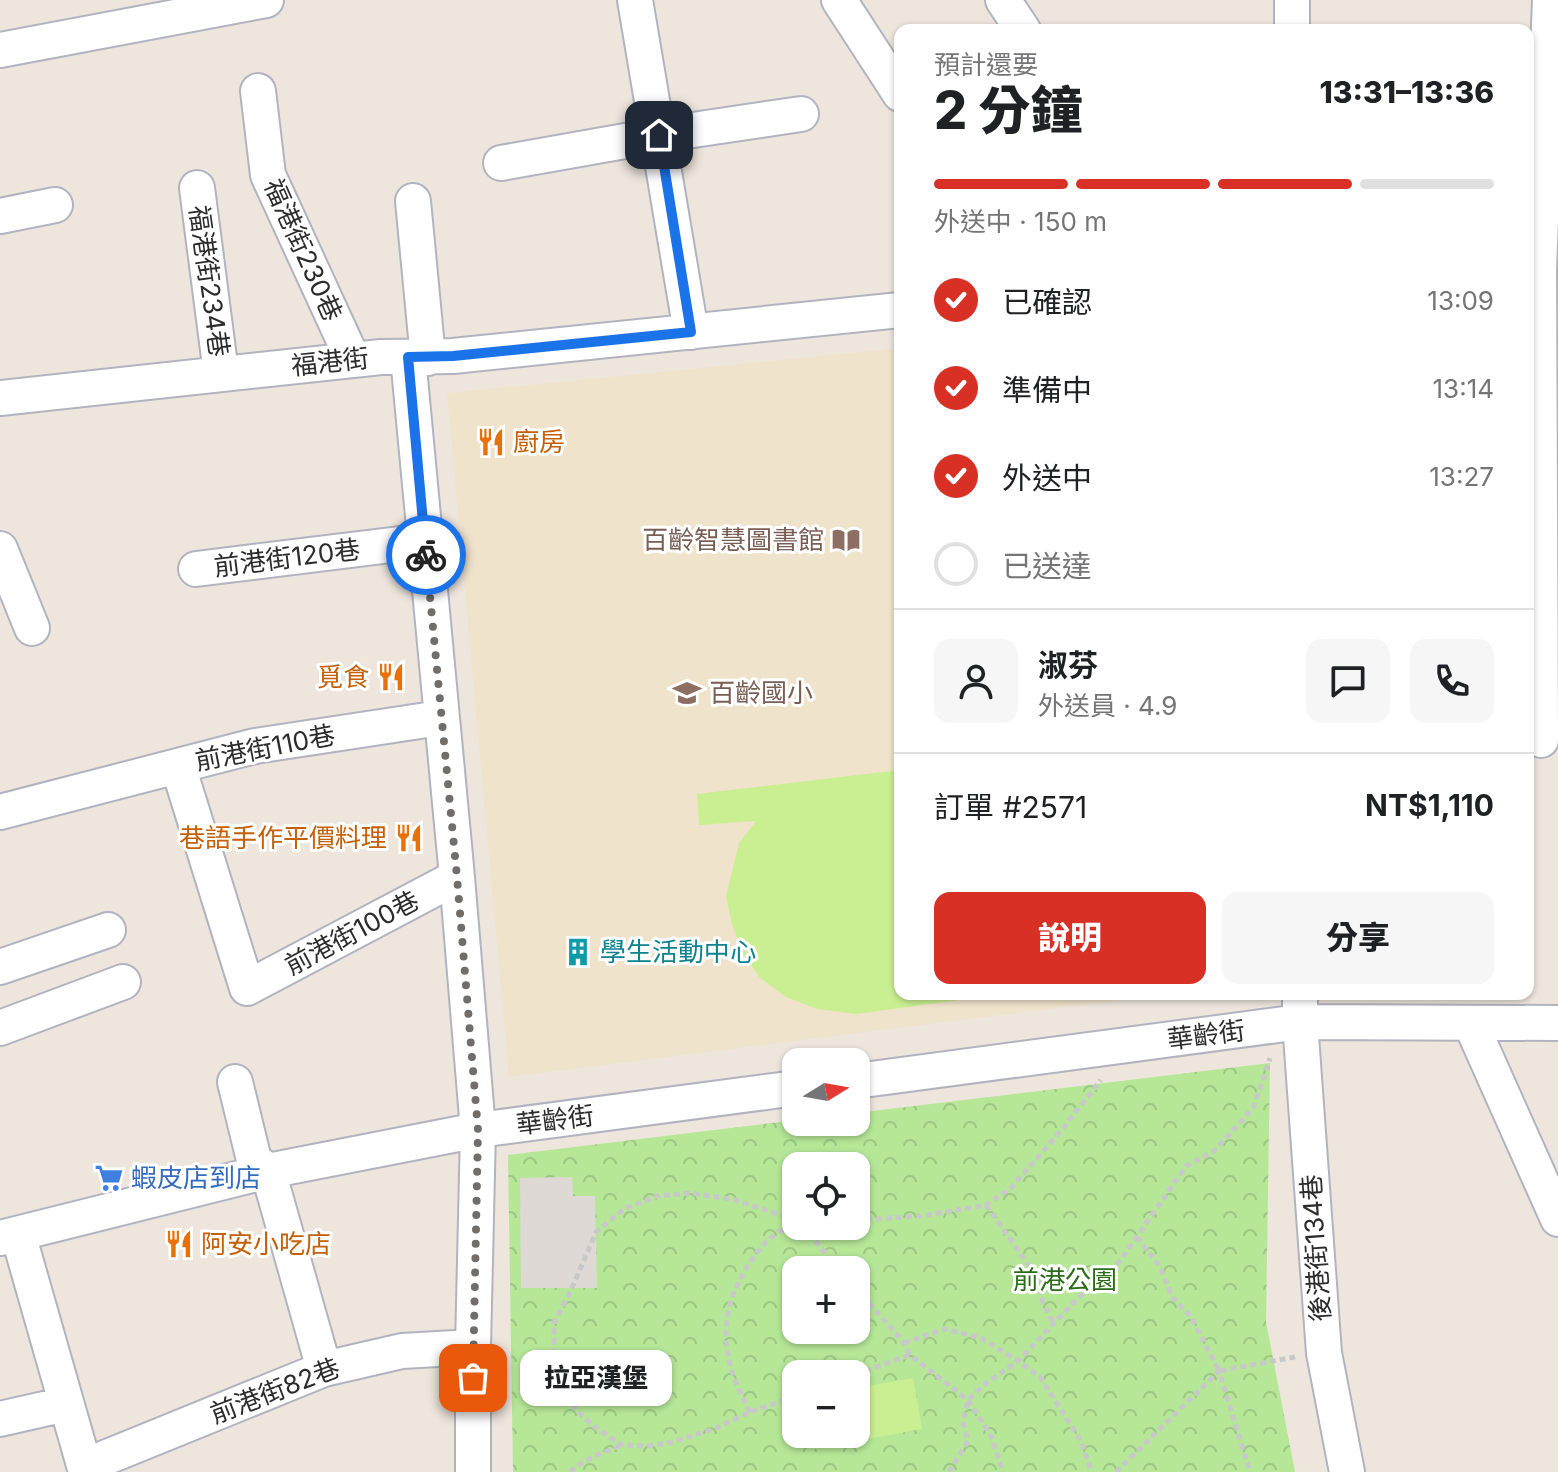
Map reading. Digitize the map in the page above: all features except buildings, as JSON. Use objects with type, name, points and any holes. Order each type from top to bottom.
[{"type":"street","points":[[0,50],[266,0]]},
{"type":"street","points":[[635,0],[691,332]]},
{"type":"street","points":[[839,0],[894,85]]},
{"type":"street","points":[[1003,0],[1019,24]]},
{"type":"street","points":[[1292,0],[1292,24]]},
{"type":"street","points":[[1542,740],[1549,554],[1542,269],[1550,0]]},
{"type":"street","name":"福港街230巷","points":[[258,91],[268,175],[353,360]]},
{"type":"street","points":[[501,163],[801,114]]},
{"type":"street","name":"福港街234巷","points":[[197,188],[221,373]]},
{"type":"street","points":[[413,201],[424,541],[478,1130],[473,1472]]},
{"type":"street","points":[[0,216],[55,205]]},
{"type":"street","name":"福港街","points":[[0,398],[381,357],[418,358],[894,311]]},
{"type":"street","name":"前港街120巷","points":[[196,569],[424,541]]},
{"type":"street","points":[[0,549],[32,628]]},
{"type":"street","name":"前港街110巷","points":[[247,988],[178,766],[255,746],[440,718]]},
{"type":"street","points":[[0,812],[178,766]]},
{"type":"street","name":"前港街100巷","points":[[247,988],[457,877]]},
{"type":"street","points":[[0,967],[108,930]]},
{"type":"street","points":[[0,1028],[123,982]]},
{"type":"street","name":"華齡街","points":[[870,1079],[1300,1008],[1471,1024],[1558,1023]]},
{"type":"street","name":"後港街134巷","points":[[1300,1008],[1324,1353],[1347,1472]]},
{"type":"street","points":[[1471,1024],[1558,1219]]},
{"type":"street","points":[[235,1082],[254,1160],[268,1171],[324,1369]]},
{"type":"street","name":"華齡街","points":[[9,1236],[268,1171],[478,1130],[782,1090]]},
{"type":"street","points":[[9,1236],[86,1469]]},
{"type":"street","name":"前港街82巷","points":[[86,1469],[324,1369],[402,1351],[473,1347]]},
{"type":"street","points":[[0,1419],[66,1404]]},
{"type":"path","points":[[949,1472],[968,1441],[963,1422],[968,1400],[1018,1361],[1077,1299],[1120,1261],[1186,1166],[1214,1151],[1253,1108],[1271,1056]]},
{"type":"path","points":[[870,1219],[921,1216],[986,1205],[1011,1188],[1102,1079]]},
{"type":"path","points":[[622,1445],[597,1429],[576,1410],[563,1388],[554,1355],[554,1323],[596,1232],[624,1209],[657,1196],[691,1193],[735,1200],[796,1220],[764,1243],[747,1267],[734,1290],[727,1318],[726,1341],[730,1365],[736,1387],[750,1412]]},
{"type":"path","points":[[986,1205],[1039,1280],[1043,1303],[1054,1324]]},
{"type":"path","points":[[1137,1237],[1160,1267],[1173,1298],[1191,1317],[1219,1371],[1250,1472]]},
{"type":"path","points":[[814,1240],[828,1256]]},
{"type":"path","points":[[870,1304],[904,1343],[910,1355],[968,1400],[991,1436],[1003,1472]]},
{"type":"path","points":[[904,1343],[944,1329],[981,1338],[1018,1361],[1040,1377],[1081,1441],[1092,1472]]},
{"type":"path","points":[[1116,1472],[1219,1371],[1324,1353]]},
{"type":"path","points":[[870,1369],[910,1355]]},
{"type":"path","points":[[570,1472],[575,1466],[622,1445],[647,1446],[673,1442],[782,1401]]},
{"type":"shaded area","name":"百齡國小","points":[[894,349],[894,1000],[1121,1000],[509,1077],[447,393]]},
{"type":"shaded area","points":[[572,1177],[573,1196],[595,1196],[597,1288],[521,1288],[520,1178]]},
{"type":"green space","points":[[894,771],[894,1000],[959,1000],[856,1014],[817,1009],[786,997],[760,978],[743,954],[726,896],[739,843],[756,821],[699,825],[697,794]]},
{"type":"green space","name":"前港公園","points":[[1270,1063],[1266,1322],[1295,1472],[513,1472],[508,1155],[782,1122],[782,1136],[870,1136],[870,1111]]},
{"type":"green space","points":[[913,1378],[922,1429],[870,1439],[870,1386]]},
{"type":"way so far","points":[[426,555],[478,1130],[473,1378]]},
{"type":"place","name":"廚房","points":[[491,442]]},
{"type":"place","name":"百齡智慧圖書館","points":[[846,540]]},
{"type":"place","name":"覓食","points":[[391,677]]},
{"type":"place","name":"百齡國小","points":[[687,693]]},
{"type":"place","name":"巷語手作平價料理","points":[[409,838]]},
{"type":"place","name":"學生活動中心","points":[[578,952]]},
{"type":"place","name":"蝦皮店到店","points":[[109,1178]]},
{"type":"place","name":"阿安小吃店","points":[[179,1244]]},
{"type":"place","name":"拉亞漢堡","points":[[473,1378]]},
{"type":"route","points":[[426,555],[408,357],[453,356],[691,332],[659,135]]}]
